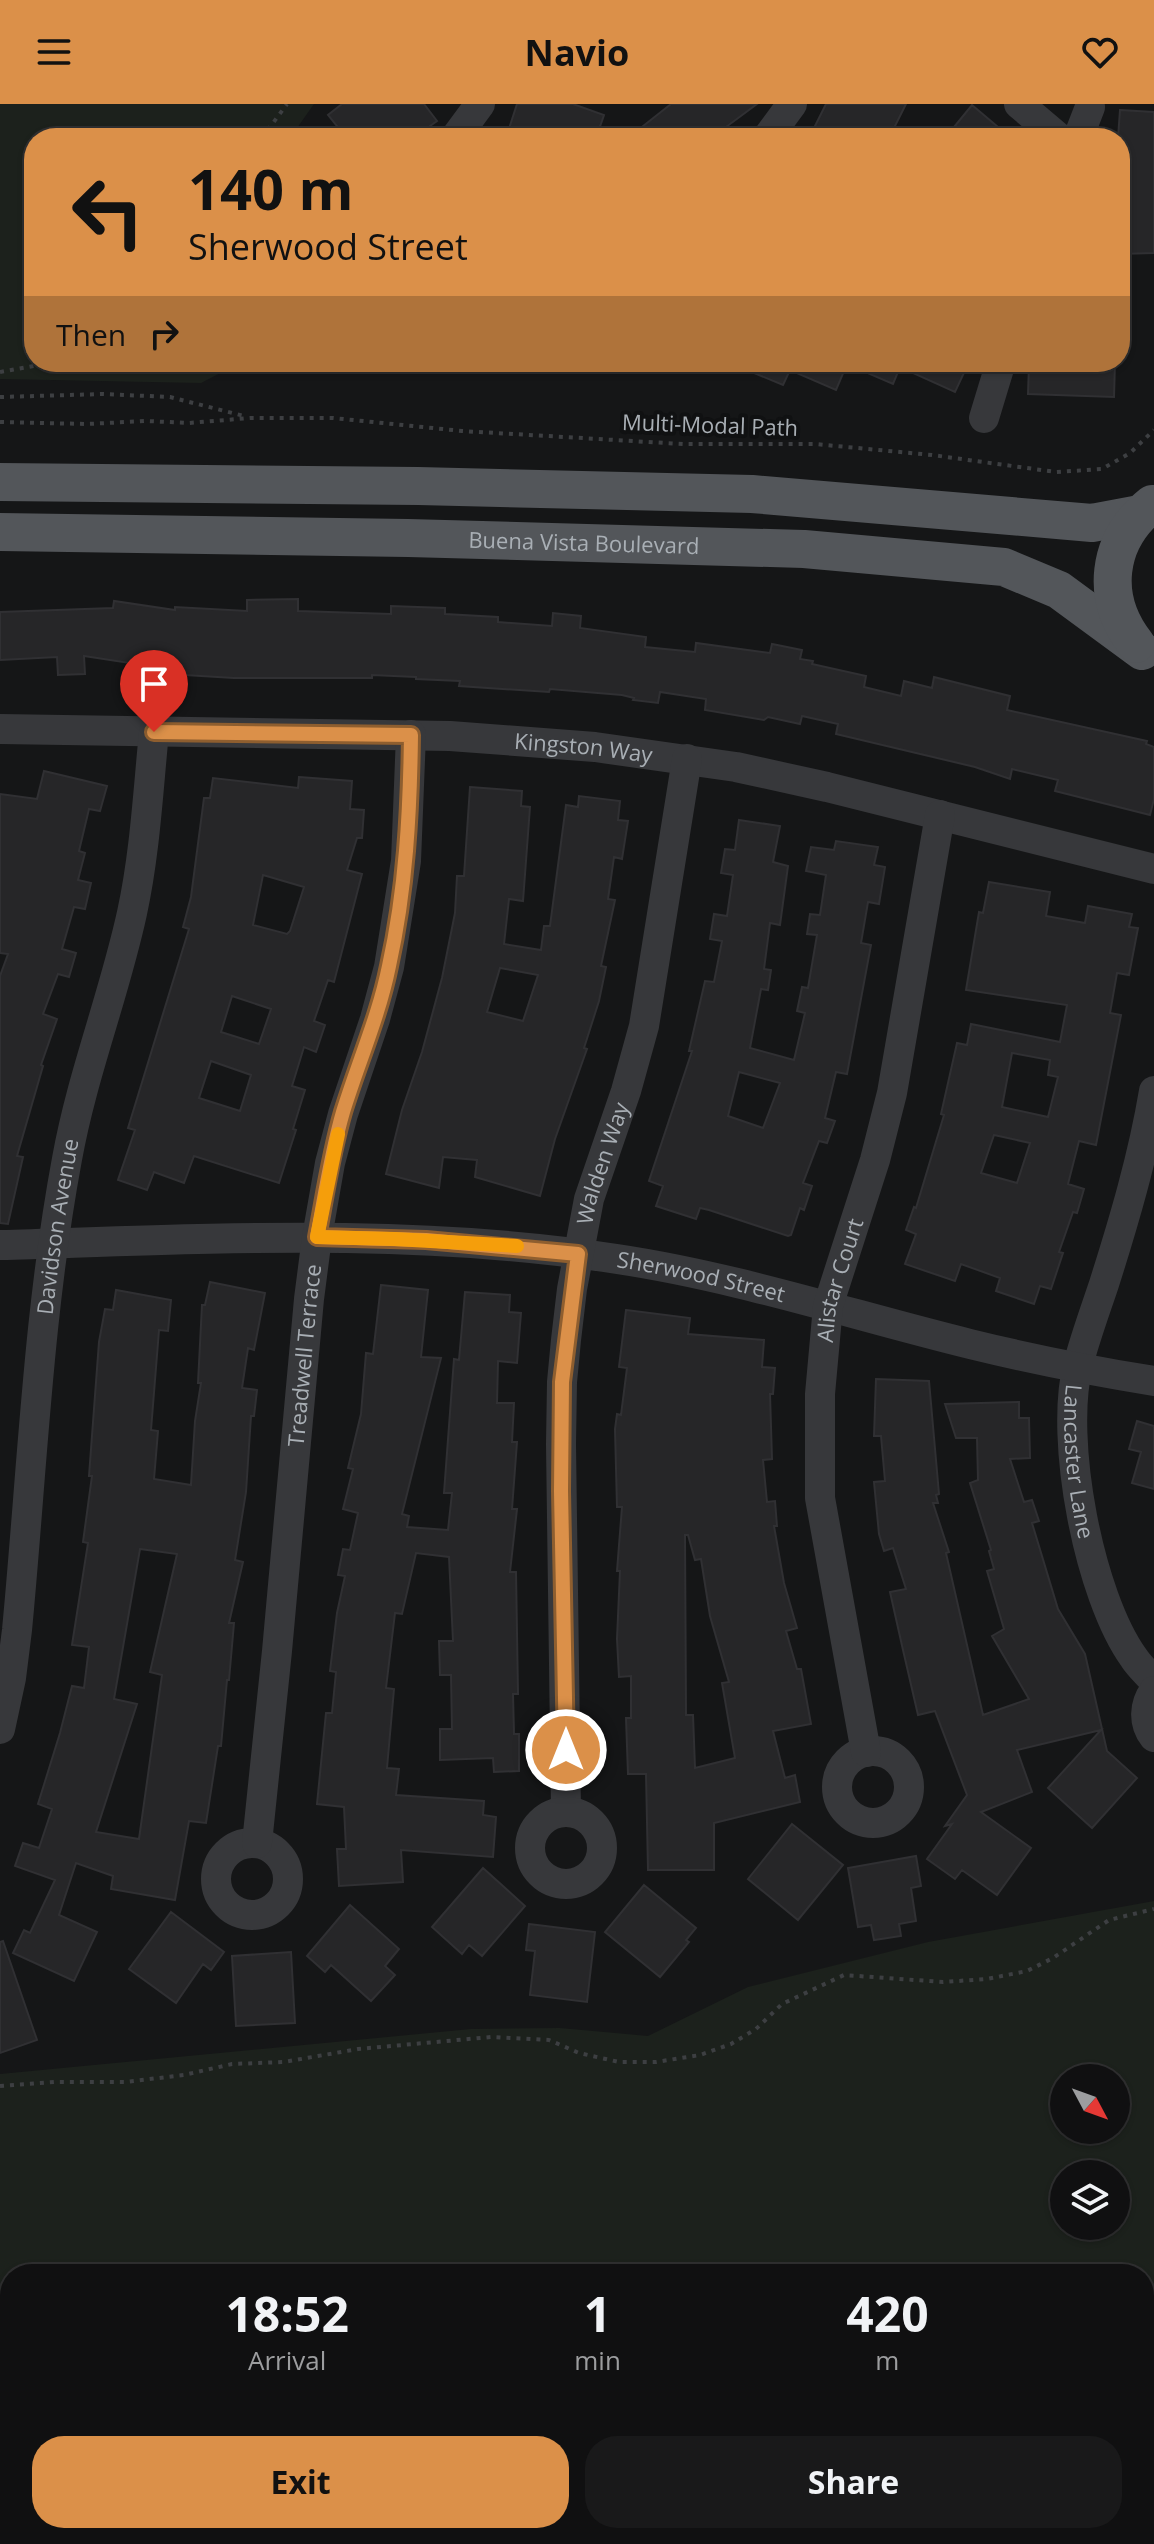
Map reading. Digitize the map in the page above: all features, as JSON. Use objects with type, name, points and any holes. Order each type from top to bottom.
[{"type":"main road","name":"Buena Vista Boulevard","points":[[0,482],[418,486],[752,494],[1092,523],[1147,508]]},
{"type":"main road","name":"Buena Vista Boulevard","points":[[1147,508],[1122,538],[1113,567],[1113,598],[1123,627],[1148,655]]},
{"type":"main road","name":"Buena Vista Boulevard","points":[[0,532],[408,538],[804,549],[1004,567],[1059,590],[1148,655]]},
{"type":"street","points":[[462,128],[480,104]]},
{"type":"street","points":[[774,128],[792,104]]},
{"type":"street","points":[[1019,104],[1047,128]]},
{"type":"street","points":[[1082,128],[1090,107]]},
{"type":"street","points":[[984,418],[998,372]]},
{"type":"street","name":"Kingston Way","points":[[0,729],[411,735],[595,747],[687,759],[827,787],[1154,869]]},
{"type":"street","name":"Davidson Avenue","points":[[0,1729],[17,1630],[52,1244],[81,1091],[120,963],[132,911],[142,856],[154,732]]},
{"type":"street","name":"Treadwell Terrace","points":[[257,1843],[317,1237],[330,1163],[343,1114],[389,967],[406,861],[411,735]]},
{"type":"street","name":"Walden Way","points":[[566,1811],[562,1382],[578,1254],[589,1199],[626,1091],[644,1026],[687,759]]},
{"type":"street","name":"Alistar Court","points":[[866,1752],[820,1498],[820,1394],[828,1306],[875,1160],[892,1093],[940,815]]},
{"type":"street","name":"Lancaster Lane","points":[[1154,1091],[1136,1174],[1077,1368],[1073,1407],[1074,1465],[1094,1572],[1111,1615],[1133,1657],[1154,1681]]},
{"type":"street","name":"Sherwood Street","points":[[0,1245],[317,1237],[426,1240],[578,1254],[663,1266],[968,1344],[1154,1381]]},
{"type":"street","points":[[1154,1691],[1146,1707],[1146,1719],[1154,1737]]},
{"type":"path","points":[[269,128],[287,104]]},
{"type":"path","points":[[0,372],[24,368]]},
{"type":"path","name":"Multi-Modal Path","points":[[0,397],[103,394],[170,397],[250,418]]},
{"type":"path","name":"Multi-Modal Path","points":[[0,422],[189,423],[250,418],[333,418],[462,431],[683,444],[815,444],[932,455],[1056,472],[1102,469],[1130,453],[1154,430]]},
{"type":"path","points":[[0,2086],[125,2082],[184,2075],[232,2064],[284,2062],[358,2049],[491,2037],[549,2040],[579,2053],[619,2062],[656,2062],[700,2055],[731,2044],[756,2029],[782,2004],[844,1975],[943,1982],[987,1979],[1027,1971],[1053,1958],[1109,1920],[1154,1909]]},
{"type":"shaded area","points":[[0,104],[314,104],[297,128],[24,128],[24,372],[222,372],[201,383],[0,379]]},
{"type":"shaded area","points":[[1154,1901],[1154,2264],[0,2264],[0,2074],[471,2029],[560,2028],[648,2036],[748,1987],[928,1942]]},
{"type":"building","points":[[342,104],[424,104],[437,121],[427,128],[334,128],[337,126],[328,115]]},
{"type":"building","points":[[517,104],[573,104],[604,115],[599,128],[509,128]]},
{"type":"building","points":[[671,104],[757,104],[727,128],[641,128]]},
{"type":"building","points":[[826,104],[906,104],[894,128],[814,128]]},
{"type":"building","points":[[972,105],[999,128],[953,128]]},
{"type":"building","points":[[1120,110],[1154,112],[1154,253],[1130,254],[1130,128],[1119,128]]},
{"type":"building","points":[[752,372],[789,372],[783,385]]},
{"type":"building","points":[[795,372],[844,372],[836,390]]},
{"type":"building","points":[[865,372],[898,372],[893,384]]},
{"type":"building","points":[[911,372],[964,372],[955,392]]},
{"type":"building","points":[[1029,372],[1115,372],[1114,397],[1028,394]]},
{"type":"building","points":[[298,599],[298,611],[391,614],[391,606],[445,608],[445,614],[498,617],[498,622],[552,626],[553,613],[581,616],[580,628],[646,637],[645,647],[695,652],[696,643],[770,653],[772,644],[802,650],[800,659],[866,676],[864,687],[901,696],[904,681],[932,688],[934,677],[1010,696],[1007,710],[1147,741],[1146,744],[1154,747],[1154,799],[1150,815],[1055,791],[1058,780],[1012,769],[1010,779],[975,767],[836,734],[838,724],[802,716],[800,724],[705,710],[706,699],[660,692],[658,703],[633,700],[622,695],[459,686],[460,681],[416,677],[234,678],[152,673],[151,679],[129,676],[130,663],[84,656],[85,674],[58,675],[57,657],[0,660],[0,612],[113,608],[114,601],[175,610],[175,607],[247,611],[247,600]]},
{"type":"building","points":[[44,771],[107,786],[100,811],[89,809],[79,851],[85,853],[78,880],[91,883],[85,909],[74,907],[62,949],[76,953],[69,977],[58,974],[43,1014],[57,1019],[41,1065],[17,1156],[23,1157],[8,1224],[0,1223],[0,976],[8,954],[0,953],[0,794],[37,799]]},
{"type":"building","points":[[299,777],[352,781],[350,809],[364,810],[362,838],[357,838],[347,870],[362,874],[334,982],[328,980],[314,1021],[325,1025],[316,1052],[304,1047],[292,1086],[305,1090],[279,1183],[194,1156],[184,1183],[154,1172],[147,1190],[118,1180],[135,1130],[128,1128],[189,929],[183,927],[191,897],[204,798],[210,798],[213,778],[298,788]],"holes":[[[263,875],[304,887],[287,934],[253,925]],[[232,996],[271,1009],[259,1044],[221,1032]],[[211,1061],[251,1075],[240,1111],[199,1098]]]},
{"type":"building","points":[[470,787],[522,791],[521,806],[530,807],[523,901],[509,899],[504,944],[541,950],[544,926],[550,926],[566,805],[578,807],[579,796],[620,801],[618,820],[628,821],[622,859],[614,857],[608,899],[615,900],[601,966],[606,967],[584,1048],[587,1049],[555,1139],[540,1196],[475,1177],[477,1160],[443,1157],[439,1188],[386,1174],[442,978],[455,913],[457,876],[464,876]],"holes":[[[500,968],[538,975],[523,1021],[487,1012]]]},
{"type":"building","points":[[739,820],[780,826],[773,862],[788,866],[780,925],[770,923],[764,969],[771,970],[768,990],[761,989],[750,1048],[794,1060],[805,1013],[797,1011],[802,987],[808,988],[817,935],[807,934],[810,914],[820,915],[826,875],[806,871],[811,847],[834,850],[836,841],[878,847],[874,865],[885,867],[879,904],[868,902],[861,943],[871,945],[847,1074],[836,1072],[825,1118],[835,1121],[827,1143],[819,1141],[803,1183],[812,1186],[804,1210],[800,1208],[788,1236],[709,1210],[700,1208],[696,1219],[656,1206],[663,1186],[649,1181],[692,1051],[689,1051],[705,981],[714,982],[722,941],[710,939],[714,914],[727,916],[733,875],[721,873],[725,849],[735,850]],"holes":[[[739,1072],[780,1083],[763,1128],[728,1116]]]},
{"type":"building","points":[[989,882],[1050,892],[1046,916],[1085,923],[1088,906],[1132,914],[1129,927],[1138,928],[1129,975],[1117,973],[1110,1013],[1121,1015],[1096,1145],[1079,1141],[1068,1184],[1084,1189],[1059,1252],[1063,1253],[1051,1289],[1040,1286],[1034,1304],[996,1291],[1000,1278],[961,1264],[955,1281],[905,1264],[916,1234],[906,1230],[916,1208],[944,1115],[941,1114],[957,1043],[967,1045],[971,1024],[1060,1042],[1067,1005],[966,990],[979,912],[983,913]],"holes":[[[1012,1053],[1050,1060],[1048,1075],[1058,1077],[1048,1117],[1002,1107]],[[994,1135],[1030,1143],[1017,1183],[981,1173]]]},
{"type":"building","points":[[210,1282],[265,1293],[254,1350],[248,1348],[242,1388],[257,1390],[254,1416],[251,1416],[246,1492],[235,1560],[243,1562],[229,1623],[234,1623],[221,1746],[218,1746],[206,1823],[189,1821],[175,1900],[111,1889],[113,1876],[76,1863],[59,1915],[97,1932],[74,1981],[13,1953],[24,1930],[30,1933],[55,1880],[15,1866],[23,1843],[39,1848],[52,1809],[38,1804],[72,1686],[84,1688],[89,1647],[72,1645],[88,1543],[83,1542],[92,1476],[89,1476],[99,1342],[105,1309],[113,1310],[116,1290],[171,1300],[168,1331],[159,1330],[151,1430],[158,1431],[154,1479],[191,1485],[201,1383],[198,1383],[202,1305],[205,1305]],"holes":[[[140,1549],[177,1554],[150,1672],[162,1675],[139,1839],[96,1832],[137,1704],[114,1699]]]},
{"type":"building","points":[[381,1285],[428,1290],[421,1357],[441,1358],[402,1514],[409,1516],[407,1527],[448,1530],[452,1493],[444,1493],[454,1359],[459,1360],[465,1292],[510,1295],[509,1312],[521,1313],[517,1363],[498,1361],[497,1403],[514,1403],[512,1442],[517,1442],[512,1509],[517,1509],[510,1572],[516,1572],[518,1694],[513,1694],[514,1734],[519,1734],[519,1771],[494,1772],[493,1758],[440,1760],[440,1729],[452,1729],[451,1675],[440,1675],[439,1641],[453,1641],[449,1557],[416,1553],[402,1614],[395,1613],[386,1688],[394,1689],[387,1768],[399,1769],[396,1795],[484,1801],[483,1815],[496,1817],[493,1857],[401,1850],[403,1882],[339,1886],[337,1849],[346,1849],[344,1807],[317,1804],[326,1713],[332,1713],[336,1672],[330,1671],[345,1576],[338,1575],[343,1549],[350,1550],[358,1513],[343,1509],[353,1469],[348,1468],[361,1414],[366,1353],[373,1354]]},
{"type":"building","points":[[626,1310],[690,1318],[688,1334],[764,1340],[762,1367],[775,1368],[773,1394],[770,1394],[772,1459],[763,1460],[767,1502],[775,1501],[777,1526],[774,1526],[784,1583],[797,1628],[786,1631],[797,1669],[801,1669],[811,1724],[773,1731],[785,1778],[795,1775],[800,1802],[714,1823],[714,1870],[648,1870],[646,1774],[628,1774],[626,1718],[631,1718],[631,1676],[619,1677],[617,1639],[620,1571],[617,1571],[622,1507],[617,1507],[615,1429],[617,1414],[621,1415],[627,1368],[619,1367]],"holes":[[[685,1535],[688,1535],[695,1560],[701,1559],[710,1616],[729,1682],[722,1683],[735,1758],[695,1768],[693,1715],[686,1715]]]},
{"type":"building","points":[[876,1379],[929,1381],[939,1494],[936,1495],[938,1503],[933,1503],[949,1552],[946,1553],[983,1715],[1029,1699],[992,1636],[1004,1629],[987,1571],[994,1569],[991,1550],[970,1483],[978,1480],[977,1438],[956,1438],[945,1404],[1019,1402],[1019,1418],[1029,1418],[1030,1458],[1010,1459],[1024,1502],[1032,1500],[1039,1521],[1032,1523],[1058,1609],[1085,1654],[1107,1751],[1137,1778],[1092,1828],[1048,1788],[1101,1730],[1017,1750],[1032,1792],[981,1812],[1031,1848],[997,1895],[962,1870],[955,1879],[927,1859],[952,1824],[945,1826],[967,1795],[935,1711],[918,1715],[890,1592],[906,1589],[893,1548],[884,1551],[879,1534],[874,1482],[885,1481],[881,1436],[874,1436]]},
{"type":"building","points":[[1137,1421],[1154,1426],[1154,1489],[1132,1483],[1141,1452],[1129,1449]]},
{"type":"building","points":[[792,1824],[843,1865],[798,1920],[748,1879]]},
{"type":"building","points":[[916,1856],[921,1886],[911,1888],[916,1921],[899,1924],[901,1936],[874,1940],[871,1925],[858,1927],[848,1868]]},
{"type":"building","points":[[483,1868],[525,1906],[482,1956],[469,1945],[462,1954],[432,1927]]},
{"type":"building","points":[[644,1885],[696,1928],[686,1940],[689,1942],[660,1977],[605,1932]]},
{"type":"building","points":[[350,1905],[399,1949],[385,1966],[395,1975],[371,2001],[331,1965],[325,1972],[307,1956]]},
{"type":"building","points":[[171,1912],[224,1952],[211,1970],[203,1964],[176,2003],[129,1969]]},
{"type":"building","points":[[529,1924],[595,1932],[587,2002],[530,1995],[535,1951],[526,1950]]},
{"type":"building","points":[[3,1941],[37,2040],[0,2053],[0,1942]]},
{"type":"building","points":[[291,1952],[295,2023],[236,2026],[232,1956]]},
{"type":"slow traffic","points":[[338,1134],[317,1237],[517,1246]]},
{"type":"route","points":[[154,732],[411,735],[406,861],[389,967],[343,1114],[330,1163],[317,1237],[426,1240],[518,1246],[578,1254],[562,1382],[566,1750]]}]
